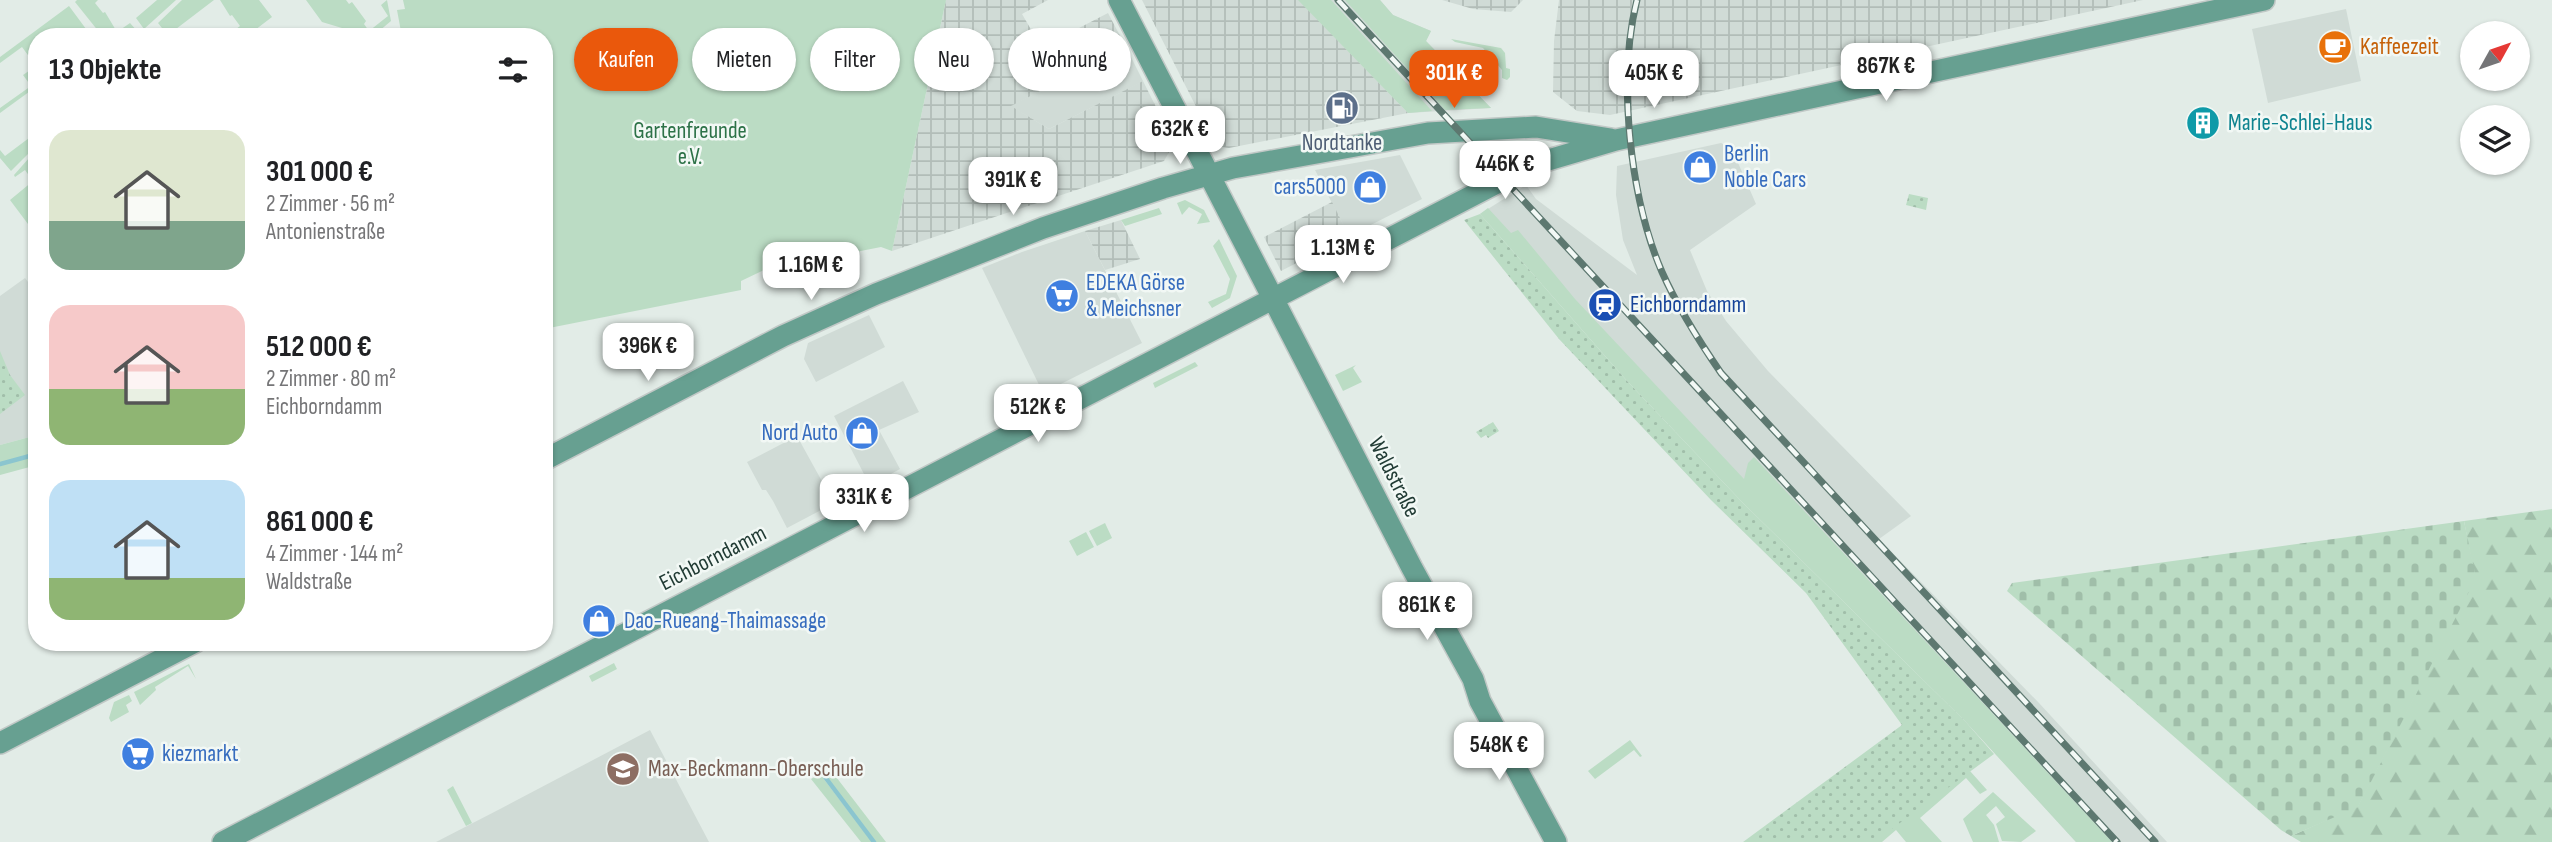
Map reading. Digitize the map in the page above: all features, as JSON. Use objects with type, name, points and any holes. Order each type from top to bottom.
[{"type":"main road","name":"Waldstraße","points":[[1119,0],[1425,594],[1473,679],[1480,701],[1556,842]]},
{"type":"main road","name":"Eichborndamm","points":[[223,842],[1520,171],[1616,140],[2258,1]]},
{"type":"main road","points":[[553,455],[783,336],[876,294],[1042,228],[1233,167],[1428,133],[1485,128],[1536,127],[1616,140]]},
{"type":"main road","points":[[0,743],[178,651]]},
{"type":"main road","name":"Waldstraße","points":[[1473,679],[1490,697],[1568,842]]},
{"type":"shaded area","points":[[946,0],[1048,0],[1022,14],[1030,28],[1008,28],[1008,91],[1040,91],[1011,106],[1049,129],[1123,91],[1131,91],[1131,87],[1143,81],[1174,143],[1164,161],[892,251],[926,91],[994,91],[994,28],[940,28]]},
{"type":"shaded area","points":[[1142,0],[1299,0],[1408,113],[1229,148],[1216,146]]},
{"type":"shaded area","points":[[1299,0],[1380,0],[1393,15],[1431,31],[1426,41],[1491,108],[1408,113]]},
{"type":"shaded area","points":[[1442,0],[1523,0],[1511,12],[1473,9]]},
{"type":"shaded area","points":[[1559,0],[2143,0],[1610,115],[1577,111],[1553,92],[1554,41]]},
{"type":"shaded area","points":[[2346,9],[2361,81],[2268,103],[2252,29]]},
{"type":"shaded area","points":[[1108,13],[1116,28],[1079,28]]},
{"type":"shaded area","points":[[1131,57],[1143,81],[1131,88]]},
{"type":"shaded area","points":[[1039,91],[1124,91],[1049,129],[1010,106]]},
{"type":"shaded area","points":[[1721,143],[1732,149],[1756,204],[1690,250],[1707,291],[1726,321],[1768,371],[1911,516],[1879,539],[2039,703],[2167,842],[2076,842],[1965,721],[1808,564],[1480,214],[1526,185],[1536,199],[1637,275],[1623,240],[1616,195],[1617,166]]},
{"type":"shaded area","name":"cars5000","points":[[1400,155],[1422,199],[1349,236],[1315,170]]},
{"type":"shaded area","points":[[1332,202],[1349,236],[1281,271],[1264,237]]},
{"type":"shaded area","points":[[1121,220],[1140,259],[1105,270],[1085,231]]},
{"type":"shaded area","name":"EDEKA Görse & Meichsner","points":[[1085,231],[1142,343],[1043,393],[982,268]]},
{"type":"shaded area","points":[[25,278],[28,282],[28,437],[0,445],[0,296]]},
{"type":"shaded area","points":[[869,315],[885,347],[816,382],[804,359],[808,343]]},
{"type":"shaded area","name":"Nord Auto","points":[[903,381],[919,412],[879,430],[900,469],[880,480],[865,476],[834,416]]},
{"type":"shaded area","points":[[797,436],[829,494],[825,508],[787,528],[747,462]]},
{"type":"shaded area","name":"Max-Beckmann-Oberschule","points":[[650,730],[709,842],[436,842],[500,809]]},
{"type":"green space","points":[[98,0],[95,3],[105,12],[115,28],[96,28],[75,2]]},
{"type":"green space","points":[[157,0],[176,0],[145,28],[136,18]]},
{"type":"green space","points":[[182,0],[214,0],[177,28],[162,28],[158,23]]},
{"type":"green space","points":[[220,0],[259,0],[272,17],[258,28],[237,28],[240,26],[232,15],[230,16]]},
{"type":"green space","points":[[306,0],[346,0],[349,4],[352,2],[366,21],[364,24],[367,28],[342,28],[322,22]]},
{"type":"green space","points":[[387,0],[391,21],[383,28],[373,28],[388,16],[381,5]]},
{"type":"green space","name":"Gartenfreunde e.V.","points":[[403,0],[946,0],[940,28],[914,28],[914,91],[926,91],[892,251],[881,247],[764,270],[741,281],[741,290],[553,327],[553,28],[400,28],[397,10],[405,9]]},
{"type":"green space","points":[[1298,0],[1331,0],[1432,111],[1408,113]]},
{"type":"green space","points":[[1345,0],[1380,0],[1393,15],[1431,31],[1426,41],[1491,108],[1445,110]]},
{"type":"green space","points":[[69,6],[85,28],[39,28]]},
{"type":"green space","points":[[28,36],[28,55],[22,47],[0,63],[0,57]]},
{"type":"green space","points":[[1451,39],[1501,48],[1505,53],[1506,68],[1510,69],[1510,77],[1507,80],[1502,78],[1502,70],[1483,48]]},
{"type":"green space","points":[[28,88],[28,93],[0,113],[0,108]]},
{"type":"green space","points":[[28,139],[28,154],[11,171],[0,158],[0,150],[5,156]]},
{"type":"green space","points":[[28,159],[28,174],[25,170],[15,177]]},
{"type":"green space","points":[[28,185],[28,224],[10,200]]},
{"type":"green space","points":[[1909,194],[1928,198],[1926,210],[1906,205]]},
{"type":"green space","points":[[1185,200],[1204,210],[1210,222],[1197,224],[1202,214],[1189,207],[1182,215],[1177,203]]},
{"type":"green space","points":[[1159,208],[1162,214],[1125,226],[1121,220]]},
{"type":"green space","points":[[1488,208],[1511,233],[1518,230],[1575,299],[1744,479],[1748,463],[1754,457],[2112,842],[2076,842],[1965,721],[1743,503],[1628,382],[1480,214]]},
{"type":"green space","points":[[1480,214],[1628,382],[1743,503],[1965,721],[1994,754],[1874,842],[1743,842],[1902,725],[1806,593],[1711,500],[1559,339],[1464,220]]},
{"type":"green space","points":[[1219,239],[1237,276],[1230,298],[1212,308],[1208,302],[1226,294],[1230,279],[1213,246]]},
{"type":"green space","points":[[0,351],[10,375],[25,395],[0,414]]},
{"type":"green space","points":[[1195,362],[1198,366],[1155,388],[1153,383]]},
{"type":"green space","points":[[1356,365],[1353,368],[1362,382],[1343,391],[1335,375]]},
{"type":"green space","points":[[1493,422],[1499,431],[1488,438],[1486,435],[1481,438],[1476,432]]},
{"type":"green space","points":[[28,437],[28,467],[0,475],[0,445]]},
{"type":"green space","points":[[2552,509],[2552,842],[2301,842],[2291,836],[2358,806],[2475,578],[2464,521]]},
{"type":"green space","points":[[2464,521],[2476,578],[2358,807],[2291,836],[2007,591],[2012,583]]},
{"type":"green space","points":[[1105,523],[1112,538],[1097,546],[1089,531]]},
{"type":"green space","points":[[1086,532],[1094,547],[1077,556],[1069,541]]},
{"type":"green space","points":[[614,663],[617,669],[592,682],[589,676]]},
{"type":"green space","points":[[189,664],[196,679],[188,666],[155,687],[156,690],[140,705],[134,692]]},
{"type":"green space","points":[[129,695],[132,701],[126,705],[129,712],[111,722],[109,718],[114,702]]},
{"type":"green space","points":[[1630,740],[1642,756],[1634,750],[1595,779],[1588,771]]},
{"type":"green space","points":[[830,769],[886,842],[876,842],[823,772]]},
{"type":"green space","points":[[1970,771],[1987,790],[1980,794],[1966,778],[1920,818],[1942,842],[1906,842],[1896,830],[1882,842],[1868,842]]},
{"type":"green space","points":[[820,774],[872,842],[861,842],[811,779]]},
{"type":"green space","points":[[453,786],[472,823],[466,826],[447,790]]},
{"type":"green space","points":[[1993,792],[2036,831],[2021,842],[2002,841],[1996,824],[2005,817],[1996,806],[1986,815],[1994,825],[1999,842],[1973,842],[1963,819]]},
{"type":"waterway","points":[[0,464],[28,456]]},
{"type":"waterway","points":[[822,773],[874,842]]},
{"type":"railway","points":[[1338,0],[2117,842]]},
{"type":"railway","points":[[1637,0],[1628,65],[1630,138],[1635,174],[1651,242],[1662,272],[1697,336],[1721,373],[2155,842]]},
{"type":"place","name":"Kaffeezeit","points":[[2335,47]]},
{"type":"place","name":"Nordtanke","points":[[1342,108]]},
{"type":"place","name":"Marie-Schlei-Haus","points":[[2203,123]]},
{"type":"place","name":"Berlin Noble Cars","points":[[1700,167]]},
{"type":"place","name":"cars5000","points":[[1370,187]]},
{"type":"place","name":"EDEKA Görse & Meichsner","points":[[1062,296]]},
{"type":"place","name":"Eichborndamm","points":[[1605,305]]},
{"type":"place","name":"Nord Auto","points":[[862,433]]},
{"type":"place","name":"Dao-Rueang-Thaimassage","points":[[599,621]]},
{"type":"place","name":"kiezmarkt","points":[[138,754]]},
{"type":"place","name":"Max-Beckmann-Oberschule","points":[[623,769]]}]
